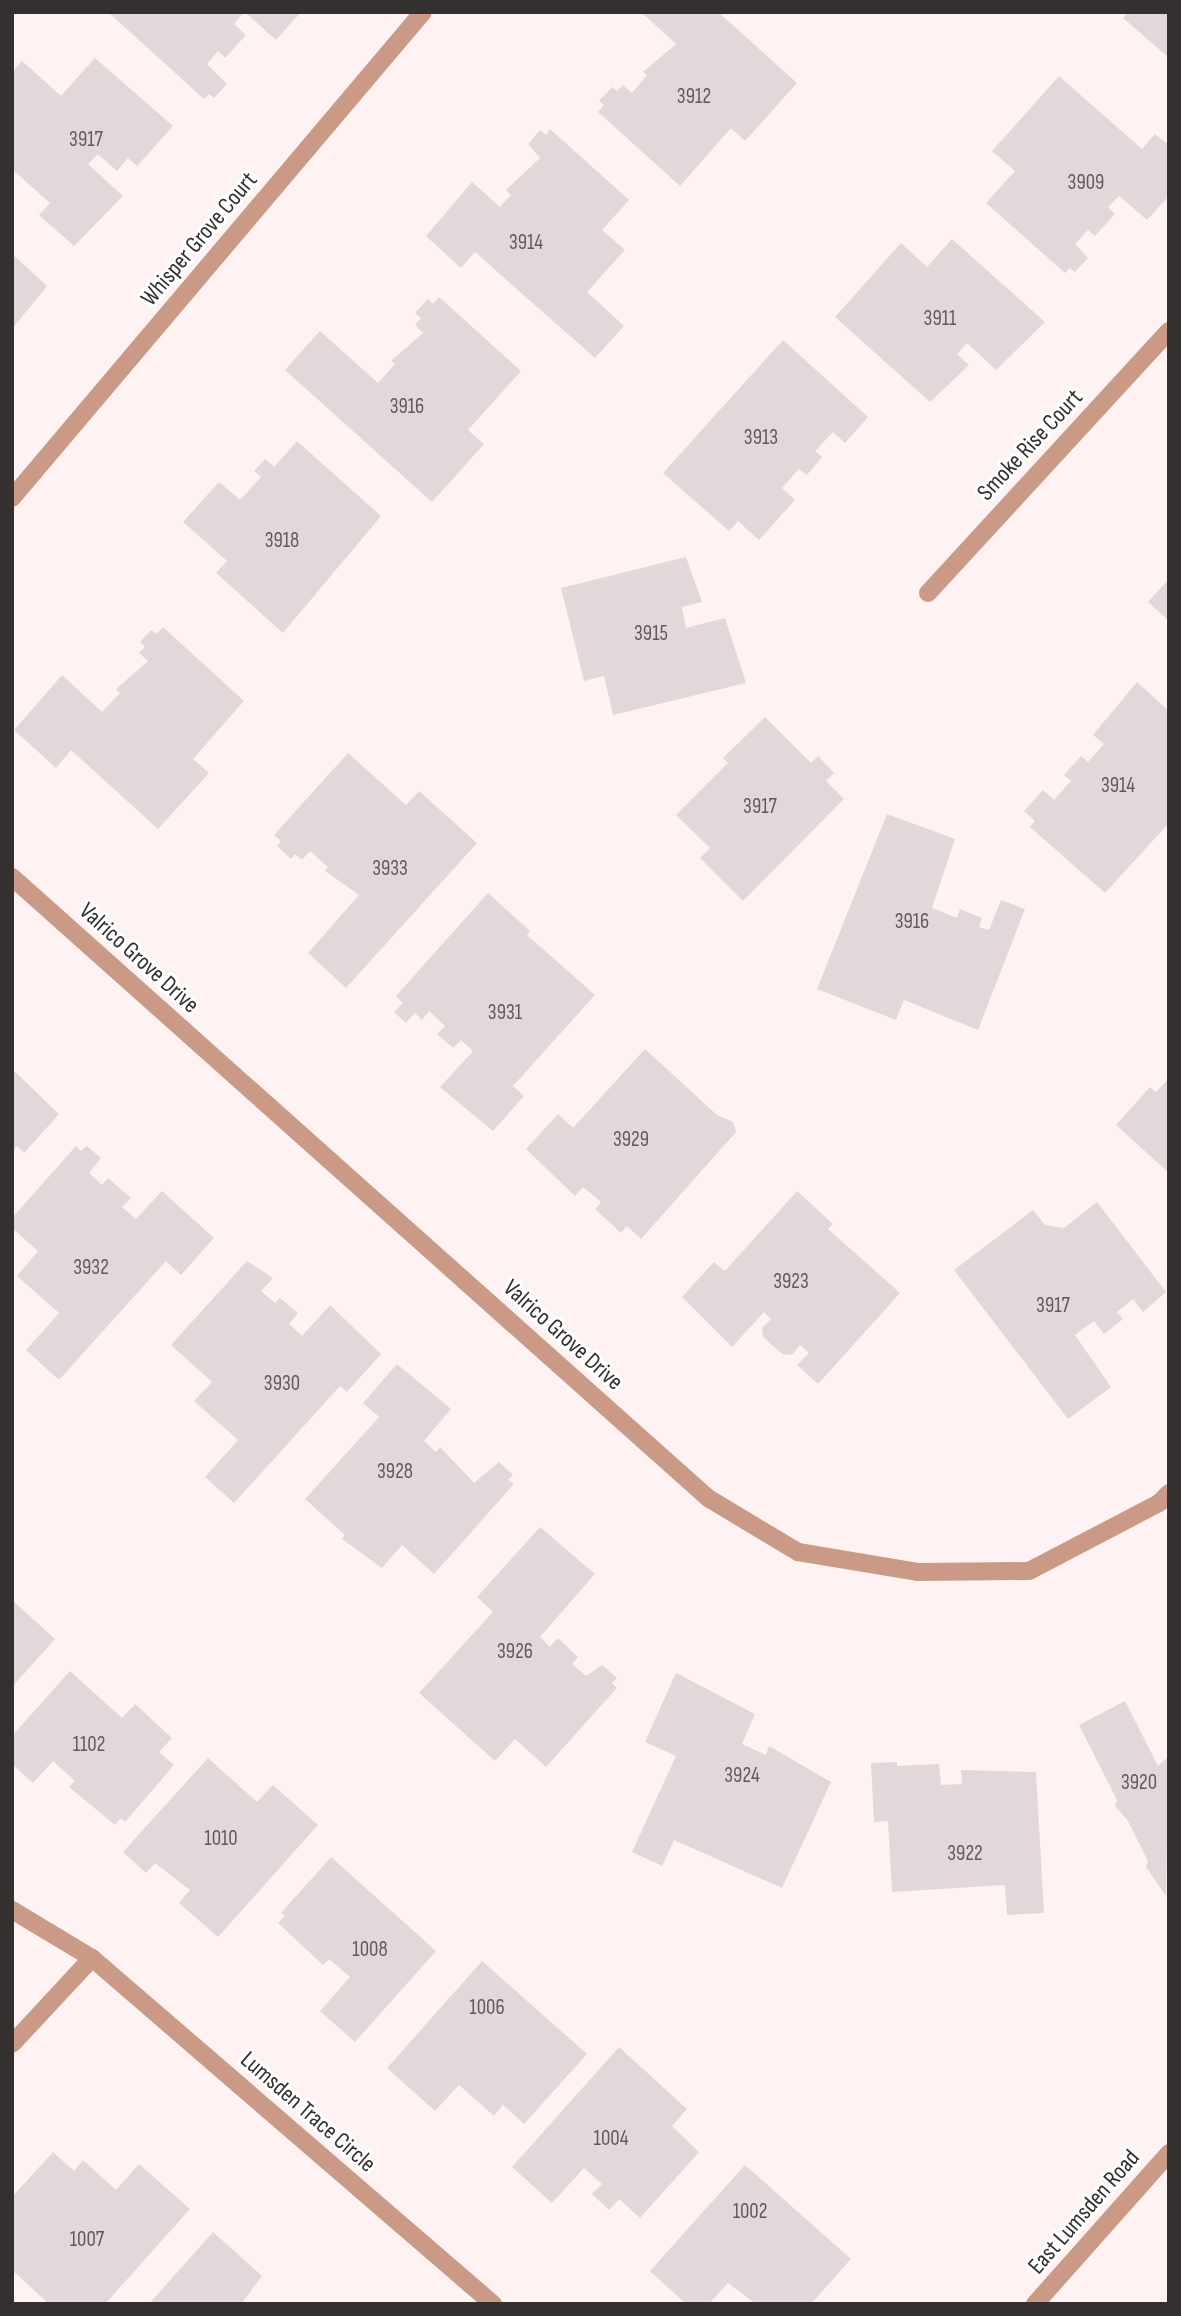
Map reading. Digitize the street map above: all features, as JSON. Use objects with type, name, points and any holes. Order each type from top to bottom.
[{"type":"street","name":"Whisper Grove Court","points":[[12,498],[423,12]]},
{"type":"street","name":"Smoke Rise Court","points":[[928,593],[1169,331]]},
{"type":"street","name":"Valrico Grove Drive","points":[[12,877],[708,1498],[798,1552],[917,1572],[1029,1571],[1159,1503],[1169,1493]]},
{"type":"street","name":"Lumsden Trace Circle","points":[[12,1910],[92,1958],[493,2304]]},
{"type":"street","points":[[12,2043],[92,1958]]},
{"type":"street","name":"East Lumsden Road","points":[[1035,2304],[1169,2153]]},
{"type":"building","points":[[108,12],[244,12],[234,24],[246,35],[225,58],[218,51],[207,64],[227,84],[214,98],[209,94],[204,99]]},
{"type":"building","points":[[245,12],[301,12],[276,40]]},
{"type":"building","points":[[641,12],[718,12],[797,83],[745,141],[731,128],[680,186],[598,112],[604,105],[599,101],[612,87],[617,91],[623,85],[632,93],[647,75],[643,72],[676,44]]},
{"type":"building","points":[[1128,12],[1169,12],[1169,58],[1123,18]]},
{"type":"building","points":[[95,58],[173,126],[137,166],[128,158],[117,171],[98,154],[88,164],[123,196],[74,246],[39,215],[50,203],[12,169],[12,72],[22,61],[61,96]]},
{"type":"building","points":[[1059,76],[1142,149],[1155,134],[1169,145],[1169,196],[1147,220],[1119,196],[1108,207],[1115,214],[1095,236],[1088,230],[1075,244],[1088,258],[1075,272],[1070,268],[1065,273],[986,203],[1015,171],[992,151]]},
{"type":"building","points":[[550,129],[629,200],[602,230],[625,250],[587,292],[624,326],[595,358],[475,252],[461,268],[426,236],[472,182],[500,207],[511,195],[506,190],[540,158],[528,144],[540,130],[546,135]]},
{"type":"building","points":[[952,239],[1045,322],[996,370],[967,343],[957,354],[969,365],[930,402],[835,317],[901,243],[927,267]]},
{"type":"building","points":[[12,254],[47,286],[12,329]]},
{"type":"building","points":[[439,297],[521,371],[468,430],[484,444],[432,502],[285,370],[320,331],[378,383],[395,364],[391,361],[423,333],[415,325],[421,318],[415,313],[428,299],[433,304]]},
{"type":"building","points":[[783,340],[868,417],[845,443],[833,432],[815,451],[822,457],[807,475],[799,469],[782,488],[795,500],[759,540],[738,521],[729,531],[663,473]]},
{"type":"building","points":[[297,441],[381,516],[283,633],[216,573],[227,561],[183,522],[219,482],[240,500],[261,477],[254,471],[265,459],[274,467]]},
{"type":"building","points":[[686,557],[702,602],[682,607],[686,628],[725,618],[746,683],[613,715],[604,676],[584,681],[561,588]]},
{"type":"building","points":[[1169,579],[1169,621],[1148,602]]},
{"type":"building","points":[[163,627],[244,701],[193,759],[209,773],[158,829],[71,750],[56,768],[14,730],[62,675],[102,712],[120,693],[116,689],[148,661],[139,653],[145,647],[140,642],[151,630],[157,634]]},
{"type":"building","points":[[1137,682],[1169,711],[1169,823],[1105,893],[1030,827],[1035,821],[1024,811],[1043,790],[1054,800],[1071,781],[1064,775],[1081,756],[1088,762],[1104,744],[1093,735]]},
{"type":"building","points":[[765,717],[811,763],[818,756],[834,773],[826,781],[844,799],[743,901],[700,858],[710,848],[676,815],[728,763],[723,758]]},
{"type":"building","points":[[348,753],[406,805],[419,791],[477,843],[346,988],[308,953],[359,895],[325,871],[328,867],[310,851],[302,860],[295,854],[291,859],[277,846],[281,841],[274,835]]},
{"type":"building","points":[[887,814],[955,839],[932,908],[957,918],[960,909],[982,918],[979,927],[989,930],[1001,900],[1025,909],[978,1030],[904,1000],[896,1020],[817,989]]},
{"type":"building","points":[[488,893],[530,931],[527,935],[595,995],[513,1086],[524,1096],[493,1131],[440,1087],[473,1051],[461,1040],[453,1048],[437,1034],[445,1026],[429,1011],[422,1020],[415,1013],[406,1023],[394,1012],[403,1003],[396,996]]},
{"type":"building","points":[[645,1049],[717,1115],[733,1122],[736,1132],[641,1239],[627,1226],[621,1233],[595,1209],[601,1202],[583,1187],[575,1196],[526,1149],[558,1114],[573,1128]]},
{"type":"building","points":[[12,1069],[59,1114],[24,1153],[17,1146],[12,1152]]},
{"type":"building","points":[[1169,1078],[1169,1173],[1116,1125],[1150,1087],[1156,1092]]},
{"type":"building","points":[[76,1146],[81,1151],[87,1146],[101,1158],[89,1173],[102,1185],[108,1178],[131,1198],[122,1207],[136,1219],[162,1191],[214,1238],[181,1275],[166,1261],[59,1380],[26,1350],[59,1313],[17,1276],[38,1251],[12,1228],[12,1218]]},
{"type":"building","points":[[797,1191],[833,1224],[828,1229],[900,1293],[818,1384],[797,1365],[809,1353],[800,1345],[792,1355],[782,1354],[763,1337],[762,1328],[771,1319],[764,1312],[732,1347],[682,1297],[714,1262],[725,1271]]},
{"type":"building","points":[[1097,1202],[1166,1292],[1143,1312],[1133,1299],[1117,1312],[1123,1319],[1104,1334],[1094,1321],[1075,1335],[1111,1387],[1068,1419],[954,1270],[1033,1210],[1045,1225],[1064,1228]]},
{"type":"building","points":[[247,1261],[273,1278],[261,1291],[275,1303],[280,1298],[298,1313],[289,1324],[302,1336],[330,1305],[381,1354],[347,1392],[340,1386],[234,1503],[205,1477],[238,1440],[194,1401],[212,1382],[171,1345]]},
{"type":"building","points":[[397,1364],[451,1409],[424,1441],[436,1452],[440,1447],[474,1483],[499,1462],[513,1475],[508,1480],[514,1484],[434,1574],[402,1545],[382,1568],[342,1539],[345,1535],[305,1499],[379,1417],[363,1403]]},
{"type":"building","points":[[540,1527],[595,1574],[540,1637],[550,1647],[558,1638],[578,1657],[572,1664],[586,1676],[602,1665],[617,1678],[612,1683],[617,1688],[546,1767],[515,1739],[495,1761],[419,1693],[493,1612],[477,1597]]},
{"type":"building","points":[[12,1600],[55,1639],[12,1687]]},
{"type":"building","points":[[70,1671],[122,1718],[135,1704],[172,1738],[159,1752],[174,1765],[125,1822],[121,1818],[115,1825],[69,1787],[75,1781],[53,1761],[33,1783],[12,1764],[12,1736]]},
{"type":"building","points":[[676,1673],[755,1714],[742,1744],[766,1755],[769,1746],[831,1782],[782,1888],[674,1840],[662,1866],[632,1852],[676,1756],[645,1742]]},
{"type":"building","points":[[1125,1701],[1158,1766],[1169,1756],[1166,1896],[1146,1867],[1148,1861],[1128,1821],[1115,1806],[1117,1800],[1079,1725]]},
{"type":"building","points":[[208,1758],[257,1802],[273,1785],[318,1825],[218,1937],[179,1903],[190,1890],[155,1863],[146,1873],[123,1852]]},
{"type":"building","points":[[897,1762],[897,1766],[939,1764],[941,1785],[962,1784],[961,1770],[1036,1772],[1044,1913],[1007,1915],[1005,1885],[892,1892],[888,1821],[874,1822],[871,1763]]},
{"type":"building","points":[[331,1857],[436,1951],[355,2042],[320,2011],[350,1977],[329,1959],[323,1965],[278,1923],[285,1916],[281,1913]]},
{"type":"building","points":[[482,1961],[587,2054],[524,2124],[503,2105],[494,2116],[459,2085],[435,2111],[387,2068]]},
{"type":"building","points":[[619,2047],[687,2109],[672,2126],[699,2152],[640,2218],[619,2199],[609,2210],[592,2194],[602,2184],[584,2168],[552,2203],[512,2167]]},
{"type":"building","points":[[53,2152],[74,2171],[83,2160],[116,2190],[139,2164],[190,2209],[105,2304],[49,2304],[12,2270],[12,2197]]},
{"type":"building","points":[[745,2165],[851,2259],[811,2304],[756,2304],[728,2283],[709,2304],[686,2304],[650,2271]]},
{"type":"building","points":[[213,2232],[262,2276],[241,2304],[149,2304]]}]
